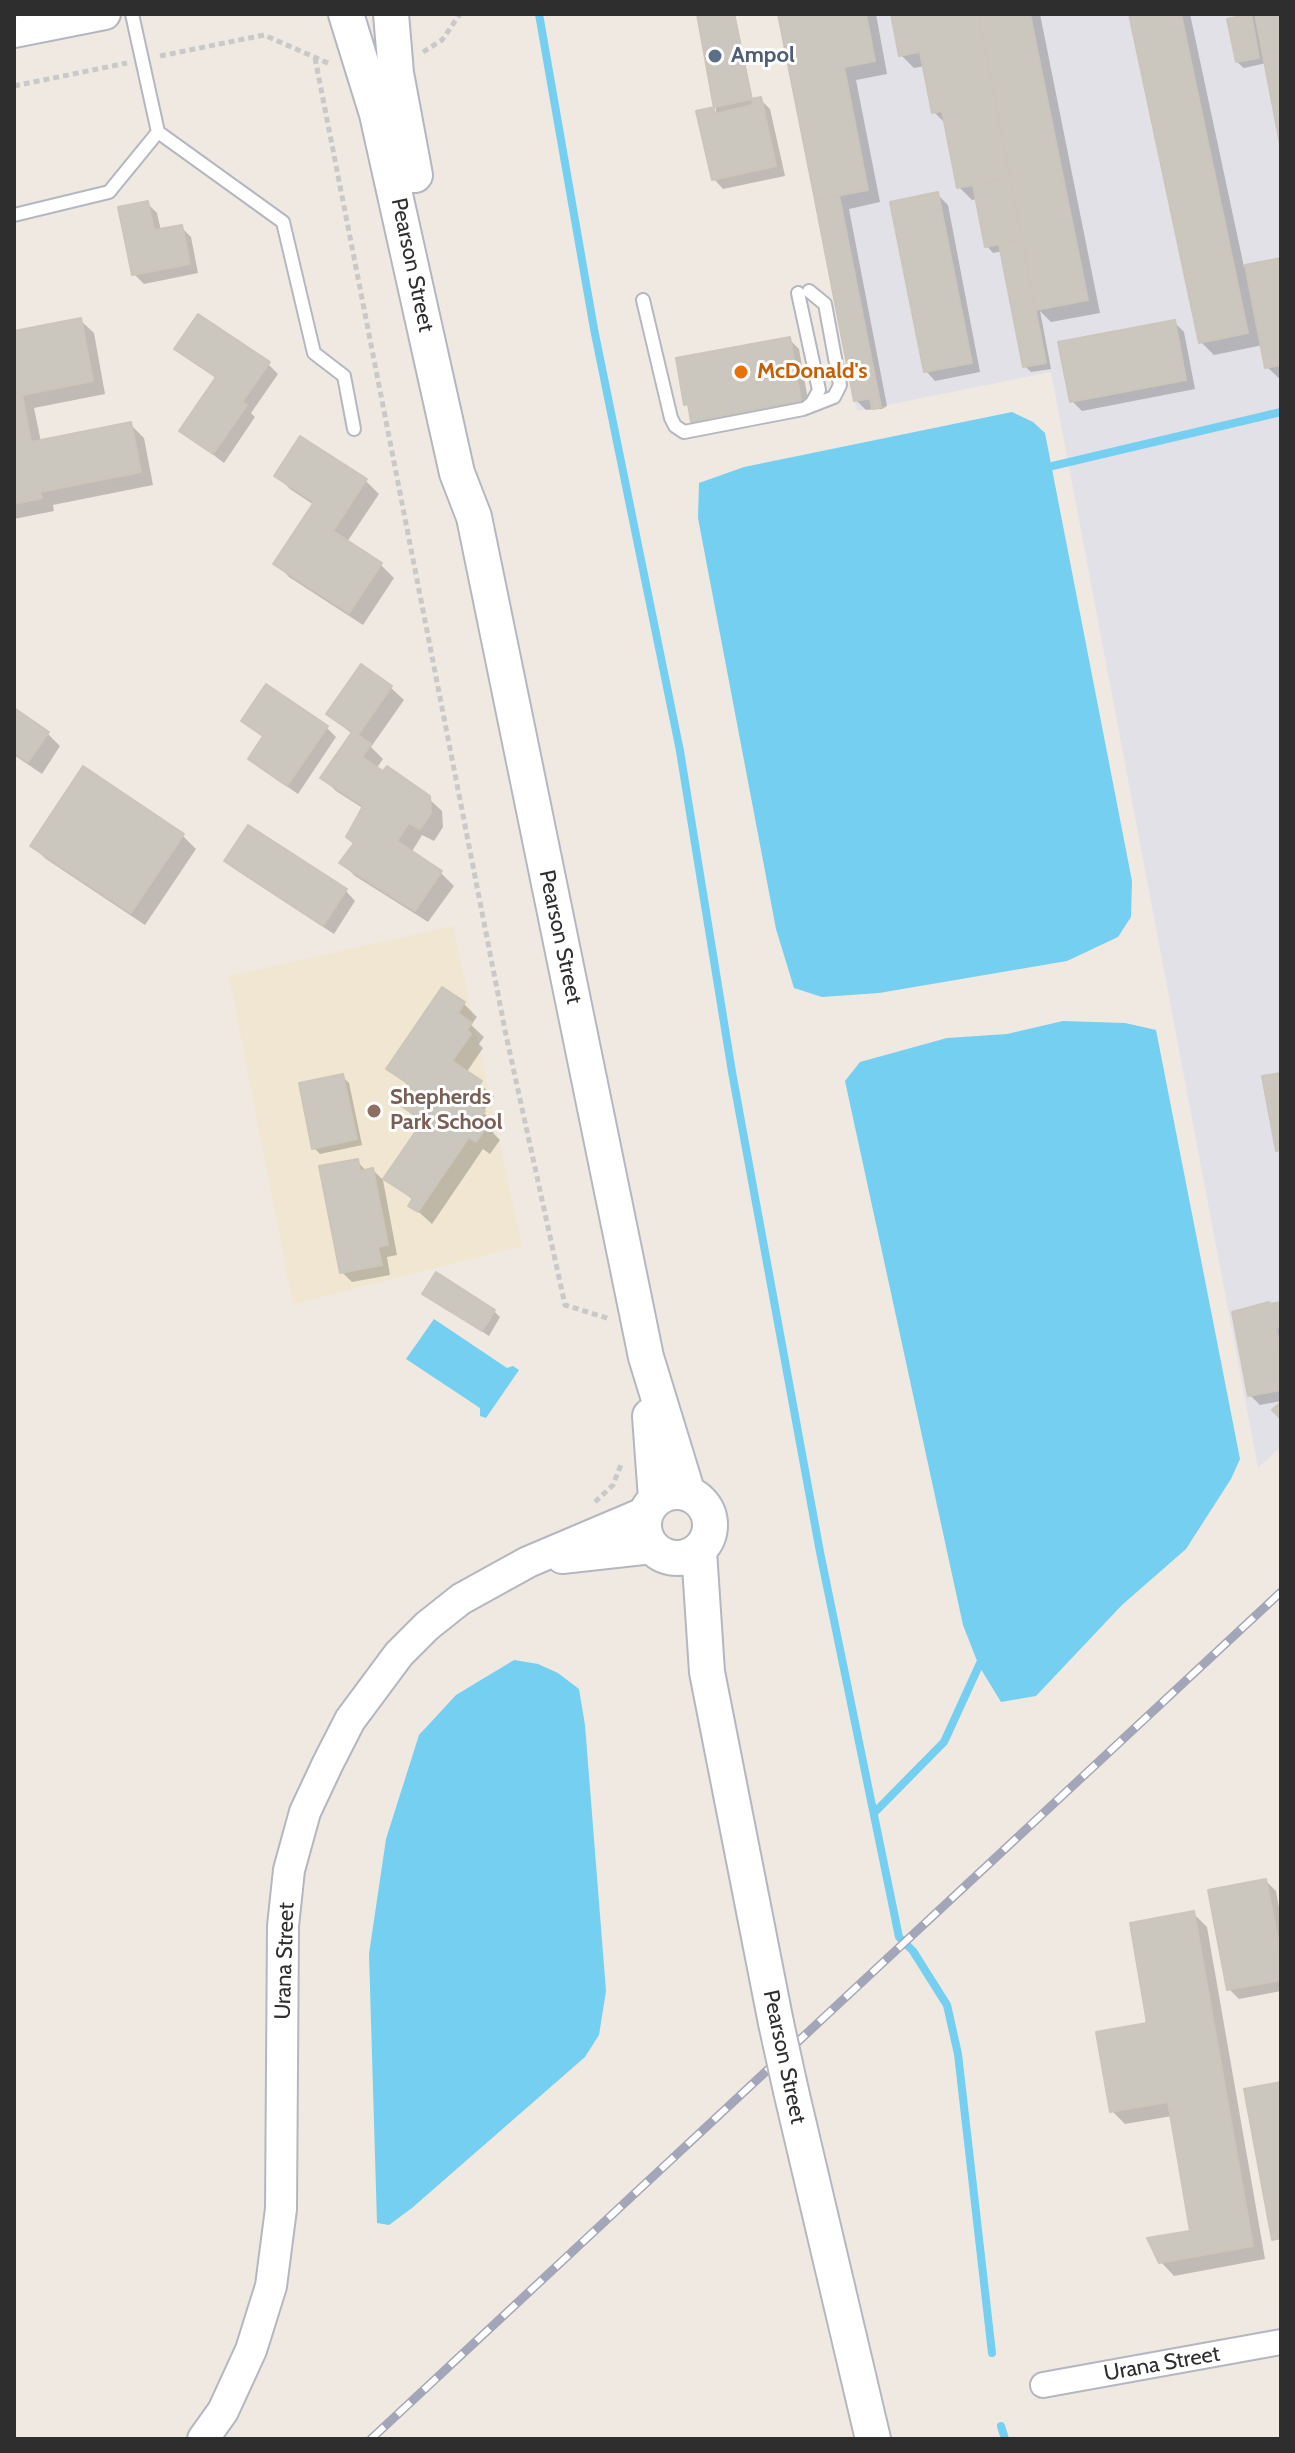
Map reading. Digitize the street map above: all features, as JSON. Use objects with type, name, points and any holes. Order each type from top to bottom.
[{"type":"main road","name":"Pearson Street","points":[[346,14],[377,114],[457,473],[474,517],[646,1357],[664,1501],[644,1530],[658,1552],[707,1672]]},
{"type":"main road","name":"Pearson Street","points":[[391,14],[396,73],[405,125],[474,468],[474,517]]},
{"type":"main road","name":"Pearson Street","points":[[664,1501],[704,1505],[711,1524],[699,1551],[707,1672],[776,2023],[873,2439]]},
{"type":"main road","points":[[658,1552],[682,1558],[699,1551]]},
{"type":"street","points":[[14,32],[105,14]]},
{"type":"street","name":"Urana Street","points":[[203,2439],[223,2411],[251,2350],[271,2286],[281,2209],[283,1926],[289,1870],[305,1812],[350,1720],[399,1654],[461,1599],[528,1562],[664,1501]]},
{"type":"street","name":"Urana Street","points":[[528,1562],[658,1552]]},
{"type":"street","name":"Urana Street","points":[[1043,2385],[1281,2342]]},
{"type":"lane","points":[[132,14],[158,132],[283,222],[314,353],[344,376],[354,429]]},
{"type":"lane","points":[[14,215],[109,192],[158,132]]},
{"type":"lane","points":[[643,300],[671,418],[684,432],[806,408],[834,397],[840,385],[825,304],[803,292],[819,390],[806,408]]},
{"type":"path","points":[[420,54],[442,40],[460,14]]},
{"type":"path","points":[[14,86],[264,35],[344,70]]},
{"type":"path","points":[[315,58],[506,1035],[565,1305],[611,1320]]},
{"type":"path","points":[[588,1506],[613,1485],[622,1464],[623,1452]]},
{"type":"shaded area","points":[[777,14],[1281,14],[1281,1447],[1258,1468],[1051,372],[857,411]]},
{"type":"shaded area","name":"Shepherds Park School","points":[[453,926],[522,1246],[293,1304],[229,976]]},
{"type":"water","points":[[1012,412],[1033,422],[1045,433],[1132,881],[1131,917],[1118,937],[1067,961],[879,993],[822,997],[794,988],[776,929],[698,518],[699,483],[744,467]]},
{"type":"water","points":[[1063,1021],[1125,1023],[1156,1030],[1240,1459],[1231,1479],[1186,1549],[1122,1605],[1036,1696],[1001,1702],[979,1666],[963,1625],[845,1081],[860,1062],[947,1038],[1007,1034]]},
{"type":"water","points":[[434,1319],[507,1368],[513,1366],[519,1370],[486,1418],[480,1416],[480,1408],[406,1359]]},
{"type":"water","points":[[514,1660],[538,1664],[558,1673],[579,1689],[585,1725],[606,1991],[599,2035],[585,2057],[412,2208],[389,2225],[377,2223],[369,1954],[386,1839],[419,1735],[456,1695]]},
{"type":"building","points":[[697,14],[734,14],[753,105],[715,114]]},
{"type":"building","points":[[778,14],[866,14],[875,61],[844,67],[868,190],[815,200]]},
{"type":"building","points":[[891,14],[978,14],[1010,178],[957,188],[942,111],[932,113],[920,52],[899,56]]},
{"type":"building","points":[[978,14],[1030,14],[1088,300],[1036,310]]},
{"type":"building","points":[[1129,14],[1181,14],[1248,333],[1199,343]]},
{"type":"building","points":[[1251,14],[1259,58],[1236,62],[1227,19]]},
{"type":"building","points":[[1255,14],[1281,14],[1281,149]]},
{"type":"building","points":[[761,97],[776,166],[712,180],[696,111]]},
{"type":"building","points":[[1010,178],[1022,240],[985,247],[973,185]]},
{"type":"building","points":[[938,192],[972,363],[924,372],[890,202]]},
{"type":"building","points":[[839,195],[879,397],[854,401],[815,200]]},
{"type":"building","points":[[148,201],[154,230],[182,225],[190,264],[132,275],[118,207]]},
{"type":"building","points":[[1022,240],[1046,363],[1023,367],[999,244]]},
{"type":"building","points":[[1281,258],[1281,365],[1265,368],[1245,265]]},
{"type":"building","points":[[198,314],[270,362],[242,402],[247,405],[213,454],[179,431],[216,377],[174,349]]},
{"type":"building","points":[[81,318],[93,381],[22,395],[31,442],[131,422],[141,472],[40,492],[42,498],[14,504],[14,331]]},
{"type":"building","points":[[1175,320],[1186,380],[1070,402],[1058,342]]},
{"type":"building","points":[[790,337],[801,401],[691,422],[688,404],[684,405],[676,358]]},
{"type":"building","points":[[879,397],[881,407],[872,409],[870,399]]},
{"type":"building","points":[[300,436],[367,479],[333,531],[382,563],[349,613],[273,564],[314,502],[274,476]]},
{"type":"building","points":[[361,664],[392,686],[358,735],[371,744],[362,757],[383,771],[387,766],[430,796],[431,813],[420,829],[409,823],[397,841],[442,871],[415,911],[339,863],[354,843],[346,837],[363,806],[320,778],[352,732],[326,714]]},
{"type":"building","points":[[266,684],[328,726],[287,786],[248,759],[263,736],[241,721]]},
{"type":"building","points":[[14,708],[49,732],[28,762],[14,752]]},
{"type":"building","points":[[83,766],[184,834],[131,913],[30,846]]},
{"type":"building","points":[[248,825],[347,889],[323,926],[224,861]]},
{"type":"building","points":[[442,987],[465,1002],[458,1013],[472,1023],[467,1030],[471,1034],[452,1061],[482,1081],[469,1100],[485,1111],[480,1119],[488,1125],[476,1142],[469,1137],[418,1212],[408,1206],[413,1198],[383,1179],[423,1121],[397,1103],[409,1084],[386,1069]]},
{"type":"building","points":[[1281,1073],[1281,1150],[1276,1151],[1262,1076]]},
{"type":"building","points":[[343,1074],[357,1139],[312,1149],[299,1083]]},
{"type":"building","points":[[358,1159],[360,1171],[373,1168],[388,1245],[378,1247],[382,1265],[340,1273],[319,1166]]},
{"type":"building","points":[[436,1272],[495,1310],[482,1331],[422,1294]]},
{"type":"building","points":[[1281,1302],[1281,1327],[1276,1328],[1281,1352],[1281,1390],[1248,1396],[1232,1312]]},
{"type":"building","points":[[1281,1402],[1281,1419],[1272,1410]]},
{"type":"building","points":[[1266,1879],[1281,1955],[1281,1980],[1227,1990],[1208,1890]]},
{"type":"building","points":[[1194,1911],[1253,2246],[1159,2263],[1147,2238],[1190,2231],[1168,2102],[1110,2112],[1096,2032],[1147,2023],[1130,1923]]},
{"type":"building","points":[[1281,2082],[1281,2238],[1272,2240],[1244,2089]]},
{"type":"waterway","points":[[539,14],[594,329],[680,751],[732,1072],[820,1552],[899,1937],[913,1951],[947,2005],[958,2054],[992,2353]]},
{"type":"waterway","points":[[1044,468],[1281,412]]},
{"type":"waterway","points":[[874,1813],[944,1742],[982,1659]]},
{"type":"waterway","points":[[1001,2426],[1005,2439]]},
{"type":"railway","points":[[371,2439],[1281,1592]]},
{"type":"place","name":"Ampol","points":[[715,56]]},
{"type":"place","name":"McDonald's","points":[[741,372]]},
{"type":"place","name":"Shepherds Park School","points":[[374,1111]]}]
